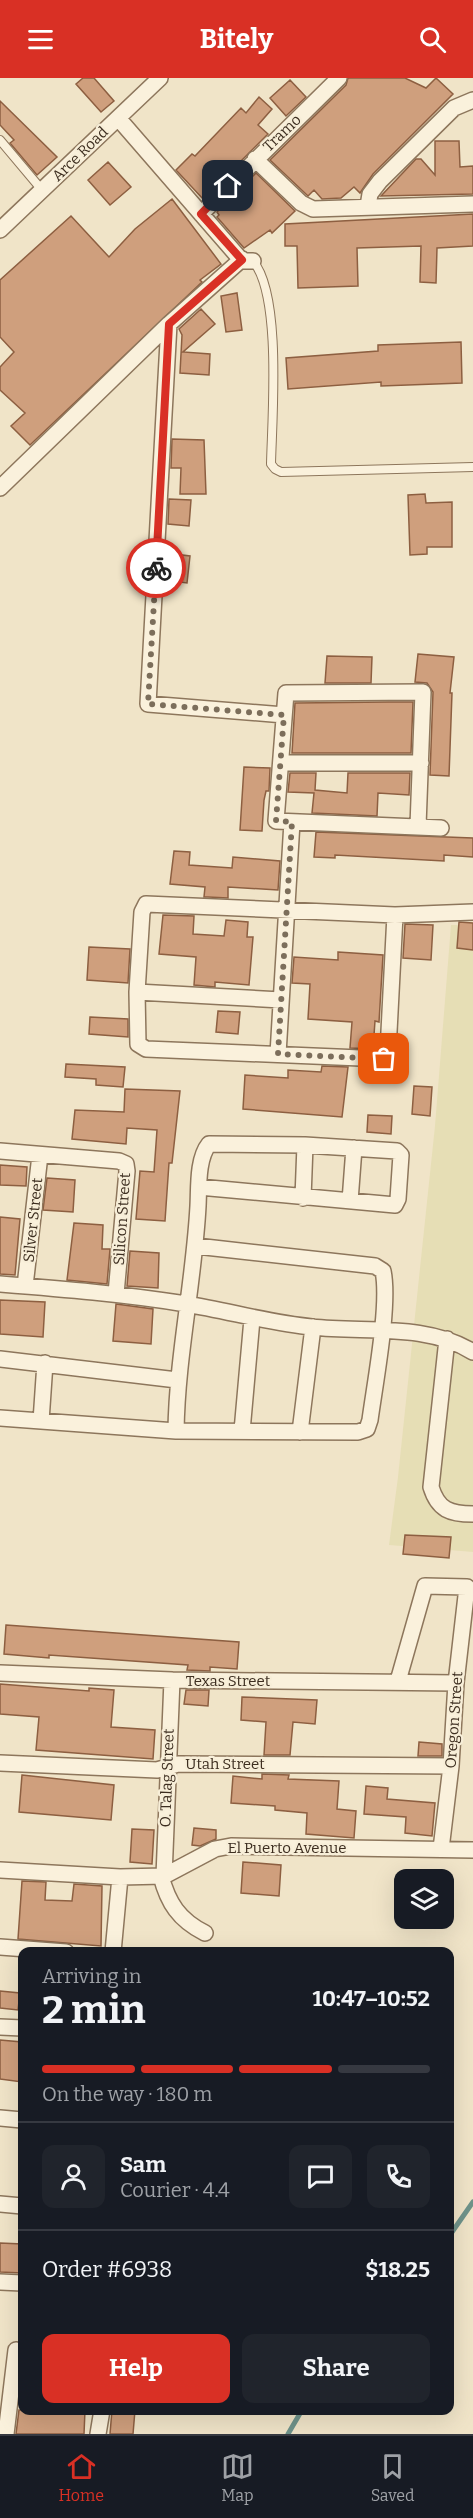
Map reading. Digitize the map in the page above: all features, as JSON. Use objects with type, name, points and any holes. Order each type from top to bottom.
[{"type":"street","name":"Arce Road","points":[[0,230],[160,78]]},
{"type":"street","name":"Tramo","points":[[201,214],[339,78]]},
{"type":"street","points":[[368,206],[370,194],[380,181],[454,108],[473,100]]},
{"type":"street","points":[[0,488],[169,324],[247,260],[177,190],[118,118]]},
{"type":"street","points":[[255,159],[305,206],[327,210],[368,206],[473,204]]},
{"type":"street","points":[[169,324],[148,704],[284,715]]},
{"type":"street","points":[[418,826],[423,692],[286,693],[276,821],[441,828]]},
{"type":"street","points":[[281,763],[421,763]]},
{"type":"street","points":[[278,1054],[292,822]]},
{"type":"street","points":[[395,915],[388,1051],[384,1059],[146,1049],[138,1044],[136,1037],[137,992],[142,912],[146,904],[395,915],[473,912]]},
{"type":"street","points":[[137,992],[281,1000]]},
{"type":"street","points":[[176,1431],[177,1380],[190,1305],[196,1246],[199,1187],[203,1151],[208,1144],[305,1145],[397,1151],[401,1155],[398,1199],[395,1204],[389,1206],[199,1187]]},
{"type":"street","points":[[303,1198],[305,1145]]},
{"type":"street","points":[[350,1201],[354,1148]]},
{"type":"street","name":"Silicon Street","points":[[0,1151],[119,1161],[126,1164],[116,1294]]},
{"type":"street","name":"Silver Street","points":[[25,1286],[40,1155]]},
{"type":"street","points":[[0,1418],[176,1431],[358,1432],[367,1429],[381,1330],[385,1281],[383,1271],[375,1266],[196,1246]]},
{"type":"street","points":[[0,1284],[116,1294],[190,1305],[252,1319],[314,1327],[407,1332],[447,1339],[473,1352]]},
{"type":"street","points":[[242,1431],[252,1319]]},
{"type":"street","points":[[300,1432],[314,1327]]},
{"type":"street","points":[[447,1339],[431,1487],[435,1501],[446,1511],[473,1514]]},
{"type":"street","points":[[0,1359],[177,1380]]},
{"type":"street","points":[[41,1420],[45,1363]]},
{"type":"street","name":"Oregon Street","points":[[399,1681],[425,1586],[470,1587],[456,1683],[451,1766],[441,1849]]},
{"type":"street","name":"Texas Street","points":[[0,1673],[172,1680],[456,1683]]},
{"type":"street","name":"O. Talag Street","points":[[162,1876],[172,1680]]},
{"type":"street","name":"Utah Street","points":[[0,1763],[157,1770],[178,1764],[451,1766]]},
{"type":"street","name":"El Puerto Avenue","points":[[0,1870],[120,1877],[162,1876],[214,1849],[231,1846],[473,1850]]},
{"type":"street","points":[[162,1876],[168,1899],[180,1918],[205,1933]]},
{"type":"street","points":[[113,1947],[120,1877]]},
{"type":"street","points":[[0,1947],[18,1948]]},
{"type":"street","points":[[0,2027],[18,2028]]},
{"type":"street","points":[[0,2118],[18,2120]]},
{"type":"street","points":[[0,2204],[18,2206]]},
{"type":"street","points":[[0,2282],[18,2283]]},
{"type":"street","points":[[6,2434],[16,2350]]},
{"type":"street","points":[[98,2434],[101,2415]]},
{"type":"lane","points":[[0,140],[42,190]]},
{"type":"lane","points":[[247,260],[260,276],[270,320],[272,464],[274,470],[281,472],[473,467]]},
{"type":"shaded area","points":[[451,925],[473,925],[473,1552],[389,1545],[435,1126]]},
{"type":"building","points":[[83,78],[94,78],[114,101],[101,112],[76,84]]},
{"type":"building","points":[[348,78],[405,78],[426,88],[436,78],[453,94],[373,174],[360,193],[354,187],[341,198],[322,199],[314,190],[308,196],[270,160],[346,85]]},
{"type":"building","points":[[290,80],[306,97],[286,116],[270,98]]},
{"type":"building","points":[[259,97],[272,109],[258,125],[268,134],[203,199],[176,170],[192,154],[195,156],[241,108],[246,113]]},
{"type":"building","points":[[0,101],[57,157],[37,175],[10,143],[14,140],[0,125]]},
{"type":"building","points":[[435,141],[459,141],[460,167],[473,166],[473,194],[381,196],[416,159],[421,159],[435,175]]},
{"type":"building","points":[[108,162],[131,187],[110,205],[88,180]]},
{"type":"building","points":[[256,173],[295,211],[272,233],[270,230],[244,248],[217,217],[219,215],[217,212]]},
{"type":"building","points":[[172,199],[221,264],[200,280],[202,282],[30,445],[11,426],[25,413],[0,390],[0,367],[14,352],[0,337],[0,280],[71,216],[109,257],[135,229]]},
{"type":"building","points":[[473,214],[473,246],[437,248],[436,283],[420,282],[421,246],[357,248],[358,286],[298,288],[297,246],[285,246],[285,224]]},
{"type":"building","points":[[237,293],[242,330],[226,332],[221,296]]},
{"type":"building","points":[[201,309],[215,324],[183,352],[210,354],[209,375],[180,373],[182,335],[179,329]]},
{"type":"building","points":[[461,342],[462,383],[381,386],[381,382],[288,389],[286,358],[378,351],[378,345]]},
{"type":"building","points":[[172,439],[204,440],[206,494],[180,494],[181,468],[171,468]]},
{"type":"building","points":[[425,494],[426,503],[452,502],[452,547],[427,547],[427,554],[410,555],[408,495]]},
{"type":"building","points":[[169,499],[191,500],[189,526],[168,524]]},
{"type":"building","points":[[166,553],[190,556],[187,583],[165,580]]},
{"type":"building","points":[[418,654],[454,657],[450,693],[452,693],[449,776],[430,775],[433,692],[427,683],[415,682]]},
{"type":"building","points":[[327,656],[372,657],[371,683],[325,683]]},
{"type":"building","points":[[413,702],[411,753],[292,753],[295,703]]},
{"type":"building","points":[[244,767],[270,768],[269,791],[266,791],[264,800],[262,831],[240,830]]},
{"type":"building","points":[[290,773],[316,773],[315,790],[347,793],[348,773],[410,773],[409,795],[378,793],[377,816],[312,813],[314,793],[288,792]]},
{"type":"building","points":[[316,832],[473,838],[473,857],[444,855],[444,861],[335,855],[335,858],[314,857]]},
{"type":"building","points":[[174,851],[190,852],[189,865],[232,868],[233,857],[280,861],[278,890],[228,887],[228,898],[204,897],[205,887],[170,884]]},
{"type":"building","points":[[163,915],[194,916],[193,934],[224,936],[226,920],[248,922],[247,937],[253,937],[249,985],[215,982],[215,987],[194,985],[196,957],[159,954]]},
{"type":"building","points":[[459,922],[473,923],[473,950],[457,948]]},
{"type":"building","points":[[405,924],[433,925],[431,960],[403,958]]},
{"type":"building","points":[[89,947],[130,949],[128,983],[87,980]]},
{"type":"building","points":[[338,952],[383,955],[379,1022],[375,1021],[373,1049],[350,1048],[352,1022],[308,1019],[310,984],[292,983],[294,957],[338,960]]},
{"type":"building","points":[[218,1011],[240,1012],[238,1034],[216,1032]]},
{"type":"building","points":[[90,1017],[128,1019],[128,1037],[89,1034]]},
{"type":"building","points":[[66,1064],[125,1067],[123,1087],[96,1085],[96,1079],[65,1077]]},
{"type":"building","points":[[322,1066],[348,1067],[342,1117],[243,1109],[245,1075],[288,1078],[288,1070],[321,1072]]},
{"type":"building","points":[[414,1086],[432,1087],[430,1116],[412,1114]]},
{"type":"building","points":[[125,1089],[180,1091],[172,1163],[169,1163],[165,1221],[136,1219],[140,1171],[154,1172],[157,1130],[127,1128],[126,1144],[72,1139],[75,1110],[124,1112]]},
{"type":"building","points":[[368,1115],[392,1116],[391,1134],[367,1132]]},
{"type":"building","points":[[0,1165],[27,1167],[26,1186],[0,1185]]},
{"type":"building","points":[[47,1178],[75,1180],[73,1212],[43,1210]]},
{"type":"building","points":[[0,1217],[20,1219],[15,1275],[0,1274]]},
{"type":"building","points":[[74,1223],[103,1225],[102,1249],[110,1249],[107,1284],[67,1280]]},
{"type":"building","points":[[130,1251],[159,1253],[158,1288],[127,1286]]},
{"type":"building","points":[[0,1300],[45,1302],[43,1337],[0,1334]]},
{"type":"building","points":[[116,1304],[153,1309],[151,1344],[113,1341]]},
{"type":"building","points":[[405,1535],[451,1537],[449,1558],[403,1554]]},
{"type":"building","points":[[6,1625],[239,1642],[237,1669],[210,1667],[210,1671],[187,1670],[188,1665],[4,1654]]},
{"type":"building","points":[[0,1684],[89,1691],[89,1688],[114,1690],[111,1727],[155,1730],[153,1759],[36,1750],[39,1717],[0,1714]]},
{"type":"building","points":[[186,1690],[209,1690],[208,1706],[184,1704]]},
{"type":"building","points":[[242,1697],[317,1700],[315,1724],[293,1722],[290,1755],[264,1755],[266,1722],[241,1720]]},
{"type":"building","points":[[419,1742],[442,1744],[442,1756],[418,1756]]},
{"type":"building","points":[[262,1774],[289,1775],[288,1779],[339,1781],[337,1809],[356,1811],[354,1838],[306,1834],[307,1813],[275,1810],[275,1806],[231,1803],[233,1776],[262,1779]]},
{"type":"building","points":[[22,1775],[114,1785],[111,1820],[19,1812]]},
{"type":"building","points":[[366,1786],[388,1788],[387,1799],[435,1803],[432,1836],[405,1833],[406,1817],[364,1814]]},
{"type":"building","points":[[194,1828],[216,1830],[216,1839],[200,1846],[192,1845]]},
{"type":"building","points":[[132,1829],[154,1830],[152,1864],[130,1862]]},
{"type":"building","points":[[243,1862],[281,1865],[279,1896],[241,1893]]},
{"type":"building","points":[[22,1881],[46,1882],[45,1900],[72,1901],[74,1884],[102,1886],[101,1946],[18,1939]]},
{"type":"building","points":[[0,1991],[18,1993],[18,2010],[0,2008]]},
{"type":"building","points":[[0,2040],[18,2042],[18,2081],[0,2079]]},
{"type":"building","points":[[0,2243],[18,2244],[18,2273],[0,2272]]},
{"type":"building","points":[[18,2415],[85,2415],[84,2434],[16,2434]]},
{"type":"building","points":[[112,2415],[135,2415],[133,2434],[110,2434]]},
{"type":"waterway","points":[[454,2229],[473,2202]]},
{"type":"waterway","points":[[288,2434],[299,2415]]},
{"type":"way so far","points":[[156,568],[148,704],[284,715],[276,821],[292,822],[278,1054],[376,1061],[384,1059]]},
{"type":"route","points":[[156,568],[169,324],[242,260],[201,214],[228,186]]}]
